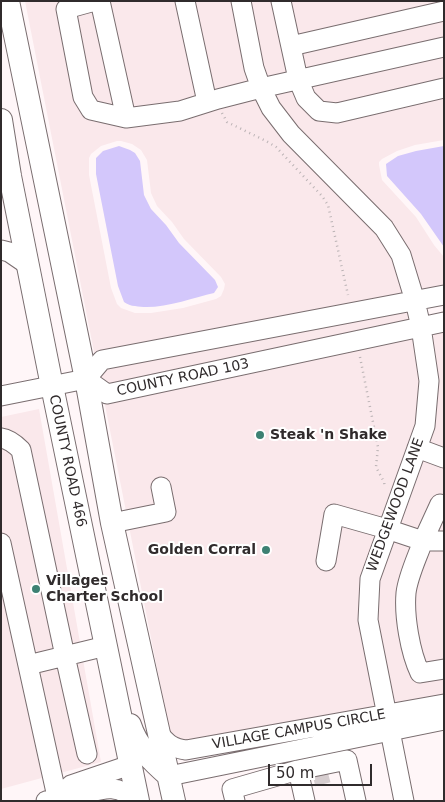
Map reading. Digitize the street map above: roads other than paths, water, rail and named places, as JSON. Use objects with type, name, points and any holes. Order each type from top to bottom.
[{"type":"main road","points":[[8,1],[86,379],[112,523],[174,801]]},
{"type":"main road","name":"COUNTY ROAD 466","points":[[1,120],[19,222],[137,801]]},
{"type":"main road","points":[[106,646],[116,661],[120,673],[130,726],[135,739],[145,753],[169,776]]},
{"type":"main road","points":[[130,765],[142,772],[150,780],[160,791],[164,801]]},
{"type":"street","points":[[95,1],[66,9],[83,97],[91,110],[126,118],[180,111],[261,88],[444,47]]},
{"type":"street","points":[[100,1],[126,118]]},
{"type":"street","points":[[185,1],[207,102]]},
{"type":"street","points":[[241,1],[254,68],[271,108],[291,134],[384,228],[401,255],[415,301]]},
{"type":"street","points":[[287,2],[291,46],[298,80],[306,98],[319,111],[336,113],[444,88]]},
{"type":"street","points":[[291,46],[444,11]]},
{"type":"street","points":[[1,244],[19,222]]},
{"type":"street","points":[[1,250],[9,252],[28,265]]},
{"type":"street","points":[[1,396],[86,379],[102,360],[444,295]]},
{"type":"street","name":"WEDGEWOOD LANE","points":[[404,801],[368,620],[370,578],[425,426],[428,381],[421,327],[415,301]]},
{"type":"street","name":"COUNTY ROAD 103","points":[[86,379],[107,394],[444,322]]},
{"type":"street","points":[[1,438],[4,438],[21,450],[87,754]]},
{"type":"street","points":[[417,448],[444,458]]},
{"type":"street","points":[[112,523],[166,512],[161,487]]},
{"type":"street","points":[[440,504],[423,541],[406,592],[406,618],[414,660],[420,673],[444,668]]},
{"type":"street","points":[[326,562],[334,514],[423,541],[444,541]]},
{"type":"street","points":[[1,543],[28,665],[51,799]]},
{"type":"street","points":[[28,665],[106,646]]},
{"type":"street","name":"VILLAGE CAMPUS CIRCLE","points":[[169,776],[388,723],[444,704]]},
{"type":"street","name":"VILLAGE CAMPUS CIRCLE","points":[[159,734],[174,748],[186,750],[388,723],[444,720]]},
{"type":"street","points":[[235,801],[232,789],[320,771],[347,760],[356,801]]},
{"type":"street","points":[[51,799],[71,785],[130,765]]},
{"type":"street","points":[[305,801],[320,771]]},
{"type":"street","points":[[51,799],[70,797],[108,788],[130,794],[137,801]]},
{"type":"tunnel","points":[[313,777],[328,773]]},
{"type":"place","name":"Steak 'n Shake","points":[[260,435]]},
{"type":"place","name":"Golden Corral","points":[[266,550]]},
{"type":"place","name":"Villages Charter School","points":[[36,589]]}]
